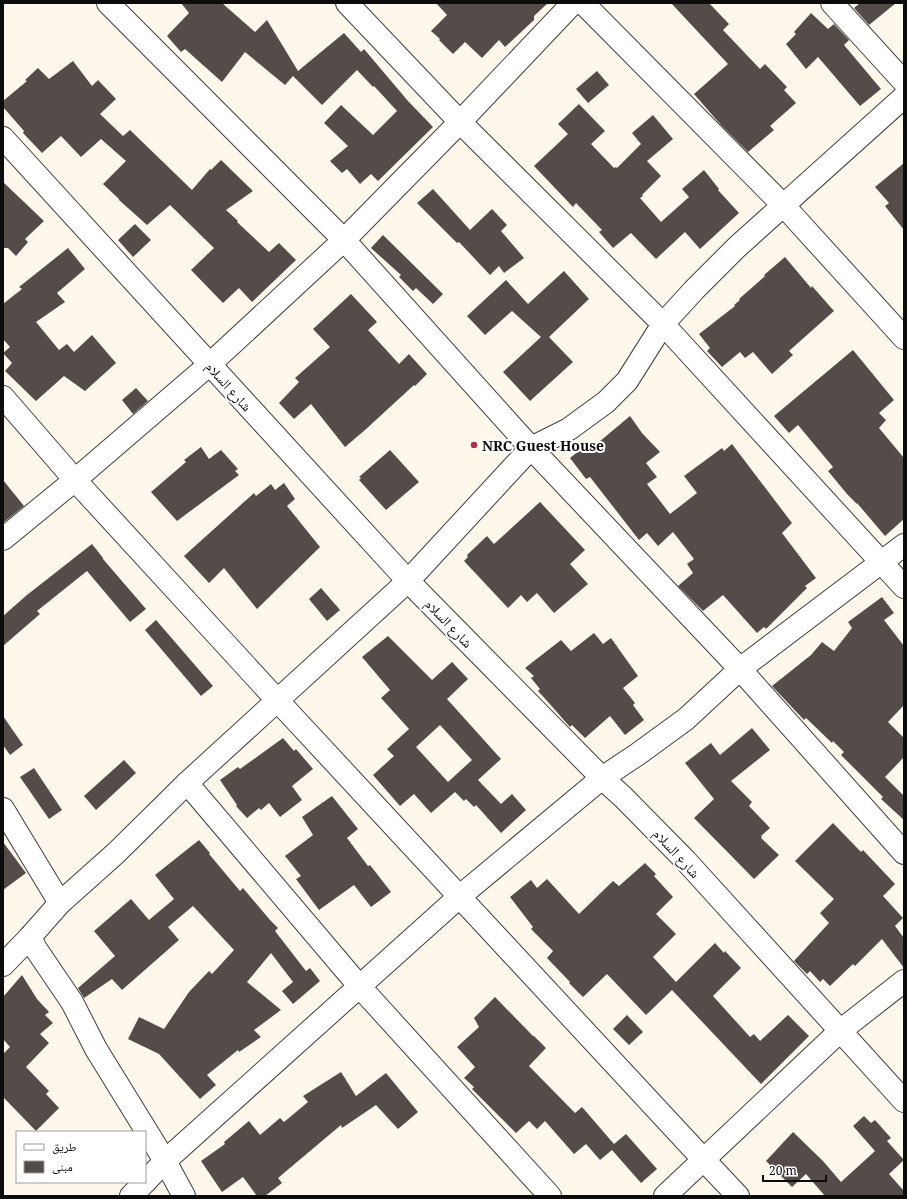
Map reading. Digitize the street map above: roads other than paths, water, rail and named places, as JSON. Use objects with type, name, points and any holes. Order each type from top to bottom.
[{"type":"street","points":[[108,3],[344,240],[531,448],[740,669],[904,853]]},
{"type":"street","points":[[347,3],[460,122],[663,324],[904,587]]},
{"type":"street","points":[[3,539],[75,480],[210,364],[344,240],[460,122],[573,3]]},
{"type":"street","points":[[583,3],[784,206],[904,338]]},
{"type":"street","points":[[832,3],[904,82]]},
{"type":"street","points":[[3,965],[60,903],[116,853],[187,783],[408,581],[531,448],[569,429],[606,402],[627,381],[663,324],[694,290],[737,247],[904,97]]},
{"type":"street","name":"شارع السلام","points":[[3,138],[408,581],[602,778],[624,797],[686,862],[904,1101]]},
{"type":"street","points":[[3,397],[75,480],[277,700],[738,1196]]},
{"type":"street","points":[[146,1181],[165,1161],[459,897],[602,778],[686,719],[740,669],[904,545]]},
{"type":"street","points":[[187,783],[360,987],[550,1196]]},
{"type":"street","points":[[3,809],[60,903]]},
{"type":"street","points":[[30,937],[36,949],[72,1002],[96,1048],[165,1161],[184,1196]]},
{"type":"street","points":[[665,1196],[840,1031],[904,981]]},
{"type":"street","points":[[132,1196],[144,1183]]},
{"type":"place","name":"NRC Guest House","points":[[474,445]]}]
